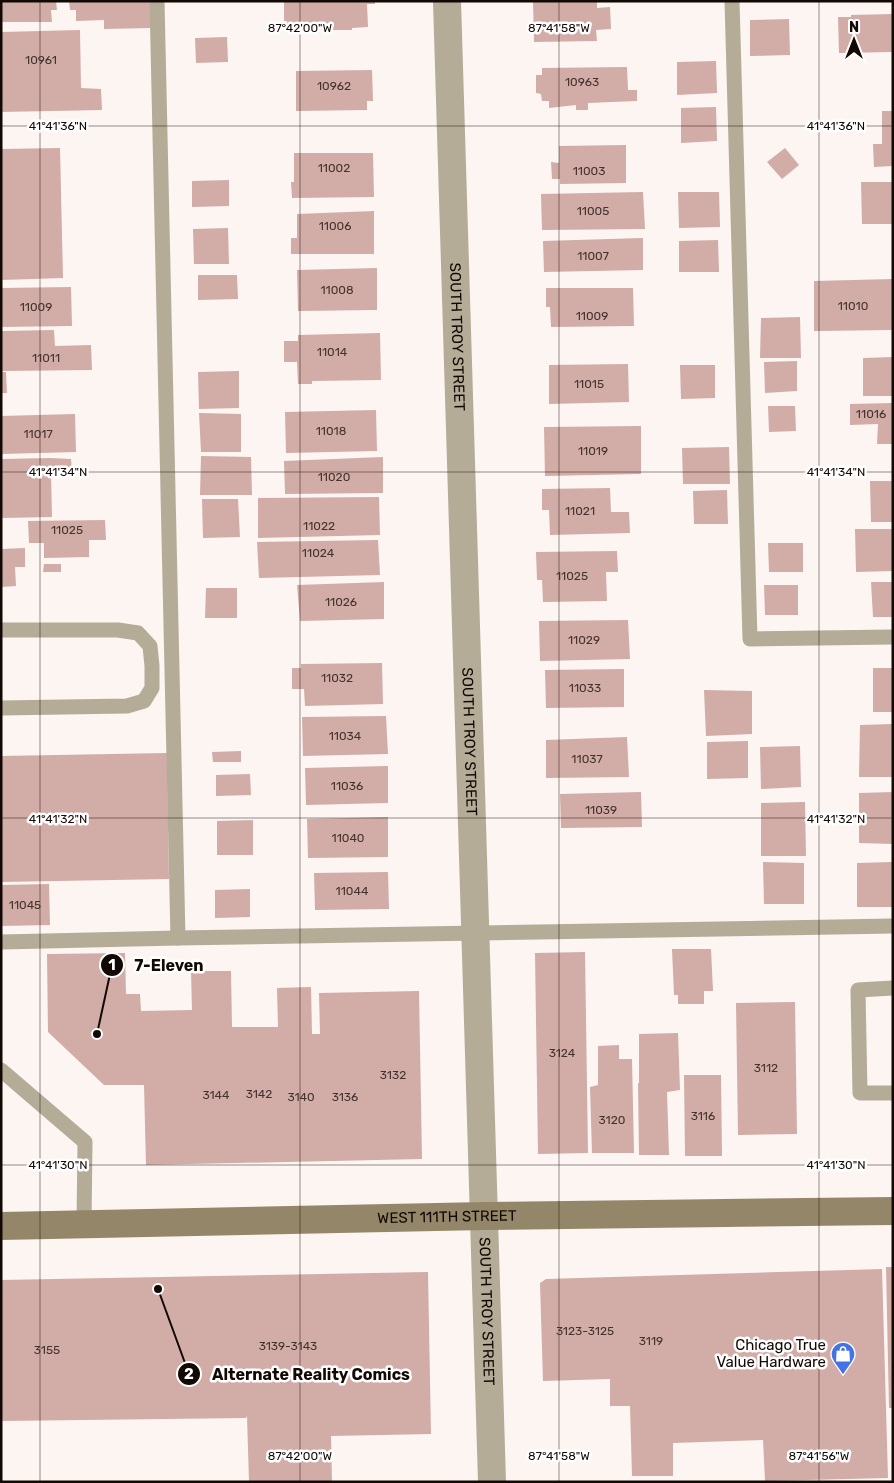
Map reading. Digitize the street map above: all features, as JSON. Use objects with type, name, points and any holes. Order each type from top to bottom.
[{"type":"main road","name":"WEST 111TH STREET","points":[[1,1226],[485,1216],[893,1212]]},
{"type":"street","name":"SOUTH TROY STREET","points":[[447,1],[492,1482]]},
{"type":"lane","points":[[157,1],[178,938]]},
{"type":"lane","points":[[732,1],[750,639],[893,637]]},
{"type":"lane","points":[[1,630],[118,630],[138,633],[150,646],[152,688],[144,701],[127,706],[1,708]]},
{"type":"lane","points":[[1,942],[893,926]]},
{"type":"lane","points":[[893,988],[858,990],[860,1093],[893,1092]]},
{"type":"lane","points":[[1,1070],[85,1142],[84,1224]]},
{"type":"building","points":[[1,1],[56,1],[57,10],[51,10],[52,22],[1,22]]},
{"type":"building","points":[[69,1],[150,1],[151,28],[104,29],[104,20],[76,21],[76,10],[70,10]]},
{"type":"building","points":[[284,1],[375,1],[375,4],[367,4],[368,27],[352,28],[352,30],[323,30],[323,27],[288,28],[287,21],[284,21]]},
{"type":"building","points":[[533,1],[597,1],[597,8],[610,7],[611,29],[596,30],[597,41],[534,42]]},
{"type":"building","points":[[893,14],[893,52],[839,53],[838,17]]},
{"type":"building","points":[[789,19],[790,55],[750,56],[750,20]]},
{"type":"building","points":[[80,30],[81,88],[101,89],[102,110],[1,112],[1,32]]},
{"type":"building","points":[[227,37],[228,62],[196,63],[195,38]]},
{"type":"building","points":[[716,61],[717,93],[677,95],[677,62]]},
{"type":"building","points":[[627,67],[628,90],[637,90],[637,101],[588,103],[588,110],[576,110],[576,105],[549,108],[549,101],[542,101],[541,94],[536,93],[536,75],[542,75],[542,68]]},
{"type":"building","points":[[372,70],[373,101],[367,101],[367,110],[296,111],[296,71]]},
{"type":"building","points":[[716,107],[717,141],[681,143],[681,108]]},
{"type":"building","points":[[882,111],[893,111],[893,166],[874,167],[873,144],[882,144]]},
{"type":"building","points":[[626,145],[626,183],[560,184],[560,179],[552,179],[551,162],[559,163],[559,146]]},
{"type":"building","points":[[60,148],[63,278],[1,280],[1,149]]},
{"type":"building","points":[[785,148],[799,165],[782,179],[767,162]]},
{"type":"building","points":[[294,153],[373,153],[374,197],[292,198],[291,182],[294,182]]},
{"type":"building","points":[[229,180],[229,206],[192,207],[192,181]]},
{"type":"building","points":[[861,182],[893,182],[893,224],[862,224]]},
{"type":"building","points":[[643,192],[645,229],[542,230],[541,194]]},
{"type":"building","points":[[678,192],[719,192],[720,227],[679,228]]},
{"type":"building","points":[[374,211],[374,254],[291,254],[291,238],[297,238],[297,214]]},
{"type":"building","points":[[228,228],[229,264],[194,264],[193,229]]},
{"type":"building","points":[[643,238],[643,270],[544,272],[543,241]]},
{"type":"building","points":[[718,240],[719,272],[679,272],[679,241]]},
{"type":"building","points":[[377,268],[377,310],[298,311],[297,270]]},
{"type":"building","points":[[198,275],[237,275],[238,299],[198,300]]},
{"type":"building","points":[[893,279],[893,330],[814,331],[814,281]]},
{"type":"building","points":[[71,287],[72,326],[1,327],[1,288]]},
{"type":"building","points":[[546,288],[633,288],[634,326],[551,327],[550,307],[546,307]]},
{"type":"building","points":[[800,317],[801,358],[760,358],[761,318]]},
{"type":"building","points":[[54,330],[55,346],[91,345],[92,370],[1,371],[1,331]]},
{"type":"building","points":[[380,333],[381,380],[312,381],[312,384],[298,384],[297,362],[284,362],[284,341],[298,341],[298,335]]},
{"type":"building","points":[[893,357],[893,396],[863,396],[863,358]]},
{"type":"building","points":[[797,361],[797,391],[765,393],[764,362]]},
{"type":"building","points":[[628,364],[629,402],[549,404],[549,365]]},
{"type":"building","points":[[680,365],[715,365],[715,398],[681,399]]},
{"type":"building","points":[[239,371],[239,408],[199,409],[198,372]]},
{"type":"building","points":[[1,372],[6,372],[7,393],[1,393]]},
{"type":"building","points":[[893,403],[893,444],[877,444],[878,424],[850,425],[850,404]]},
{"type":"building","points":[[768,406],[795,406],[796,431],[769,432]]},
{"type":"building","points":[[376,410],[377,451],[286,453],[285,412]]},
{"type":"building","points":[[199,413],[241,414],[241,452],[201,452]]},
{"type":"building","points":[[75,414],[76,452],[1,454],[1,416]]},
{"type":"building","points":[[641,426],[641,474],[545,476],[544,427]]},
{"type":"building","points":[[729,447],[730,484],[683,484],[682,448]]},
{"type":"building","points":[[201,456],[251,457],[252,495],[200,495]]},
{"type":"building","points":[[383,457],[383,493],[285,494],[284,461]]},
{"type":"building","points":[[1,459],[71,459],[72,472],[51,473],[52,517],[1,518]]},
{"type":"building","points":[[870,481],[893,481],[893,522],[871,522]]},
{"type":"building","points":[[610,488],[611,512],[629,512],[630,533],[550,535],[549,510],[542,510],[542,489]]},
{"type":"building","points":[[727,490],[728,524],[694,524],[693,491]]},
{"type":"building","points":[[379,497],[380,535],[258,538],[258,498]]},
{"type":"building","points":[[202,499],[238,499],[240,537],[203,538]]},
{"type":"building","points":[[105,520],[106,540],[89,540],[89,557],[44,558],[44,543],[29,543],[28,521]]},
{"type":"building","points":[[855,529],[893,529],[893,571],[856,572]]},
{"type":"building","points":[[378,540],[380,575],[259,578],[257,542]]},
{"type":"building","points":[[768,543],[803,543],[803,572],[769,572]]},
{"type":"building","points":[[25,548],[25,567],[15,567],[16,586],[1,587],[1,549]]},
{"type":"building","points":[[617,551],[618,572],[606,572],[607,601],[543,602],[542,580],[537,580],[536,552]]},
{"type":"building","points":[[44,564],[61,564],[61,572],[43,572]]},
{"type":"building","points":[[384,582],[384,619],[300,621],[297,585]]},
{"type":"building","points":[[871,582],[893,582],[893,617],[873,617]]},
{"type":"building","points":[[764,585],[798,585],[798,615],[765,615]]},
{"type":"building","points":[[206,588],[237,588],[237,618],[205,618]]},
{"type":"building","points":[[628,620],[630,659],[540,661],[539,621]]},
{"type":"building","points":[[382,663],[383,704],[305,706],[304,689],[292,689],[292,668],[301,668],[301,664]]},
{"type":"building","points":[[873,668],[893,668],[893,712],[873,712]]},
{"type":"building","points":[[624,669],[624,707],[546,708],[545,670]]},
{"type":"building","points":[[704,690],[752,691],[752,734],[706,736]]},
{"type":"building","points":[[386,716],[388,754],[303,756],[302,717]]},
{"type":"building","points":[[893,724],[893,777],[859,777],[860,725]]},
{"type":"building","points":[[627,737],[629,777],[546,778],[546,740]]},
{"type":"building","points":[[748,741],[748,778],[707,779],[707,742]]},
{"type":"building","points":[[800,746],[801,787],[761,789],[760,747]]},
{"type":"building","points":[[241,751],[241,762],[213,762],[212,752]]},
{"type":"building","points":[[167,753],[169,879],[1,882],[1,756]]},
{"type":"building","points":[[388,766],[388,803],[306,805],[305,768]]},
{"type":"building","points":[[250,774],[251,795],[216,796],[216,775]]},
{"type":"building","points":[[641,792],[642,827],[561,828],[560,794]]},
{"type":"building","points":[[893,792],[893,844],[859,843],[859,793]]},
{"type":"building","points":[[805,802],[806,856],[761,856],[761,803]]},
{"type":"building","points":[[388,817],[388,857],[308,858],[307,819]]},
{"type":"building","points":[[253,820],[253,855],[217,855],[217,821]]},
{"type":"building","points":[[763,862],[804,863],[804,904],[764,904]]},
{"type":"building","points":[[893,862],[893,907],[857,907],[857,863]]},
{"type":"building","points":[[388,872],[389,909],[315,910],[314,873]]},
{"type":"building","points":[[49,884],[50,925],[1,926],[1,885]]},
{"type":"building","points":[[250,889],[250,917],[215,918],[215,890]]},
{"type":"building","points":[[672,949],[711,949],[713,991],[704,991],[704,1004],[678,1004],[678,995],[674,995]]},
{"type":"building","points":[[585,952],[588,1153],[538,1154],[535,953]]},
{"type":"building","points":[[125,953],[126,994],[140,994],[141,1011],[192,1010],[191,971],[231,971],[232,1027],[278,1027],[277,988],[311,987],[312,1034],[320,1034],[319,993],[419,991],[422,1159],[146,1165],[144,1085],[104,1085],[48,1032],[47,954]]},
{"type":"building","points":[[795,1002],[797,1134],[738,1135],[736,1003]]},
{"type":"building","points":[[678,1033],[680,1090],[667,1092],[669,1155],[639,1155],[639,1034]]},
{"type":"building","points":[[619,1045],[619,1059],[632,1059],[634,1153],[592,1153],[590,1087],[598,1085],[598,1046]]},
{"type":"building","points":[[684,1075],[721,1075],[722,1156],[685,1156]]},
{"type":"building","points":[[886,1267],[893,1267],[893,1408],[889,1408]]},
{"type":"building","points":[[882,1269],[888,1478],[765,1481],[763,1440],[673,1443],[673,1476],[632,1476],[630,1406],[610,1406],[610,1379],[543,1381],[540,1283],[546,1279]]},
{"type":"building","points":[[428,1272],[431,1434],[331,1436],[332,1482],[249,1482],[247,1416],[246,1418],[1,1421],[1,1280]]},
{"type":"place","name":"7-Eleven","points":[[97,1034]]},
{"type":"place","name":"Alternate Reality Comics","points":[[158,1289]]},
{"type":"place","name":"Chicago True Value Hardware","points":[[843,1375]]}]
